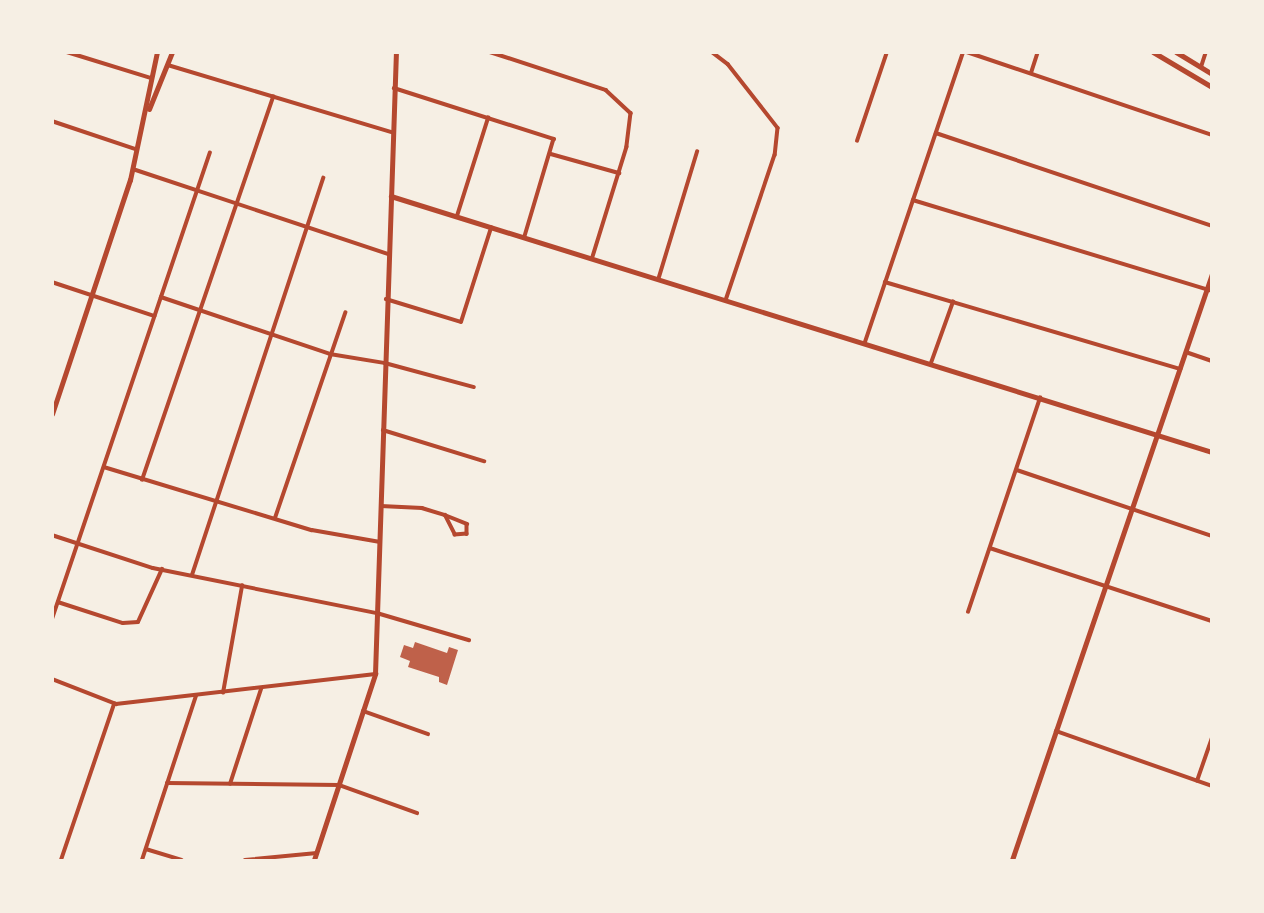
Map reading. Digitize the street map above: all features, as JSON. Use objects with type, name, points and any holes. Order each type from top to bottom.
[{"type":"main road","points":[[52,414],[133,170],[157,52]]},
{"type":"main road","points":[[145,119],[172,52]]},
{"type":"main road","points":[[1153,52],[1212,87]]},
{"type":"main road","points":[[1176,52],[1212,74]]},
{"type":"street","points":[[68,52],[153,78]]},
{"type":"street","points":[[314,860],[375,674],[396,52]]},
{"type":"street","points":[[490,52],[606,90],[625,104],[631,113],[631,130],[593,257]]},
{"type":"street","points":[[712,52],[728,64],[778,128],[775,155],[727,298]]},
{"type":"street","points":[[856,141],[887,52]]},
{"type":"street","points":[[865,342],[965,52],[1212,135]]},
{"type":"street","points":[[1031,74],[1038,52]]},
{"type":"street","points":[[1201,67],[1206,52]]},
{"type":"street","points":[[168,65],[392,132]]},
{"type":"street","points":[[394,88],[554,139],[526,236]]},
{"type":"street","points":[[142,480],[273,97]]},
{"type":"street","points":[[457,216],[488,117]]},
{"type":"street","points":[[52,121],[137,150]]},
{"type":"street","points":[[936,133],[1212,226]]},
{"type":"street","points":[[659,277],[697,152]]},
{"type":"street","points":[[52,619],[210,153]]},
{"type":"street","points":[[551,154],[619,173]]},
{"type":"street","points":[[133,170],[388,254]]},
{"type":"street","points":[[192,575],[323,177]]},
{"type":"street","points":[[391,196],[727,298],[1212,452]]},
{"type":"street","points":[[913,200],[1209,291]]},
{"type":"street","points":[[386,299],[461,322],[492,226]]},
{"type":"street","points":[[1012,860],[1157,433],[1209,291],[1212,274]]},
{"type":"street","points":[[52,282],[155,316]]},
{"type":"street","points":[[885,282],[1180,369]]},
{"type":"street","points":[[161,297],[330,354],[385,363],[474,387]]},
{"type":"street","points":[[931,362],[953,301]]},
{"type":"street","points":[[275,518],[345,313]]},
{"type":"street","points":[[1186,352],[1212,361]]},
{"type":"street","points":[[968,612],[1041,397]]},
{"type":"street","points":[[383,430],[484,461]]},
{"type":"street","points":[[104,467],[312,530],[380,542]]},
{"type":"street","points":[[1017,470],[1212,536]]},
{"type":"street","points":[[381,506],[422,508],[445,515],[467,524],[467,534],[455,535],[445,515]]},
{"type":"street","points":[[52,535],[162,569],[377,613],[468,640]]},
{"type":"street","points":[[990,548],[1212,621]]},
{"type":"street","points":[[58,602],[123,623],[138,622],[162,569]]},
{"type":"street","points":[[223,693],[242,586]]},
{"type":"street","points":[[52,679],[116,704],[375,674]]},
{"type":"street","points":[[230,784],[262,688]]},
{"type":"street","points":[[142,860],[196,695]]},
{"type":"street","points":[[61,860],[116,704]]},
{"type":"street","points":[[363,712],[428,734]]},
{"type":"street","points":[[1056,731],[1212,786]]},
{"type":"street","points":[[1197,781],[1212,738]]},
{"type":"street","points":[[167,783],[339,785],[417,813]]},
{"type":"street","points":[[146,849],[181,860]]},
{"type":"street","points":[[245,860],[317,853]]},
{"type":"building","points":[[415,642],[447,653],[449,647],[458,650],[447,685],[439,682],[439,677],[408,667],[410,661],[400,657],[404,645],[413,648]]}]
